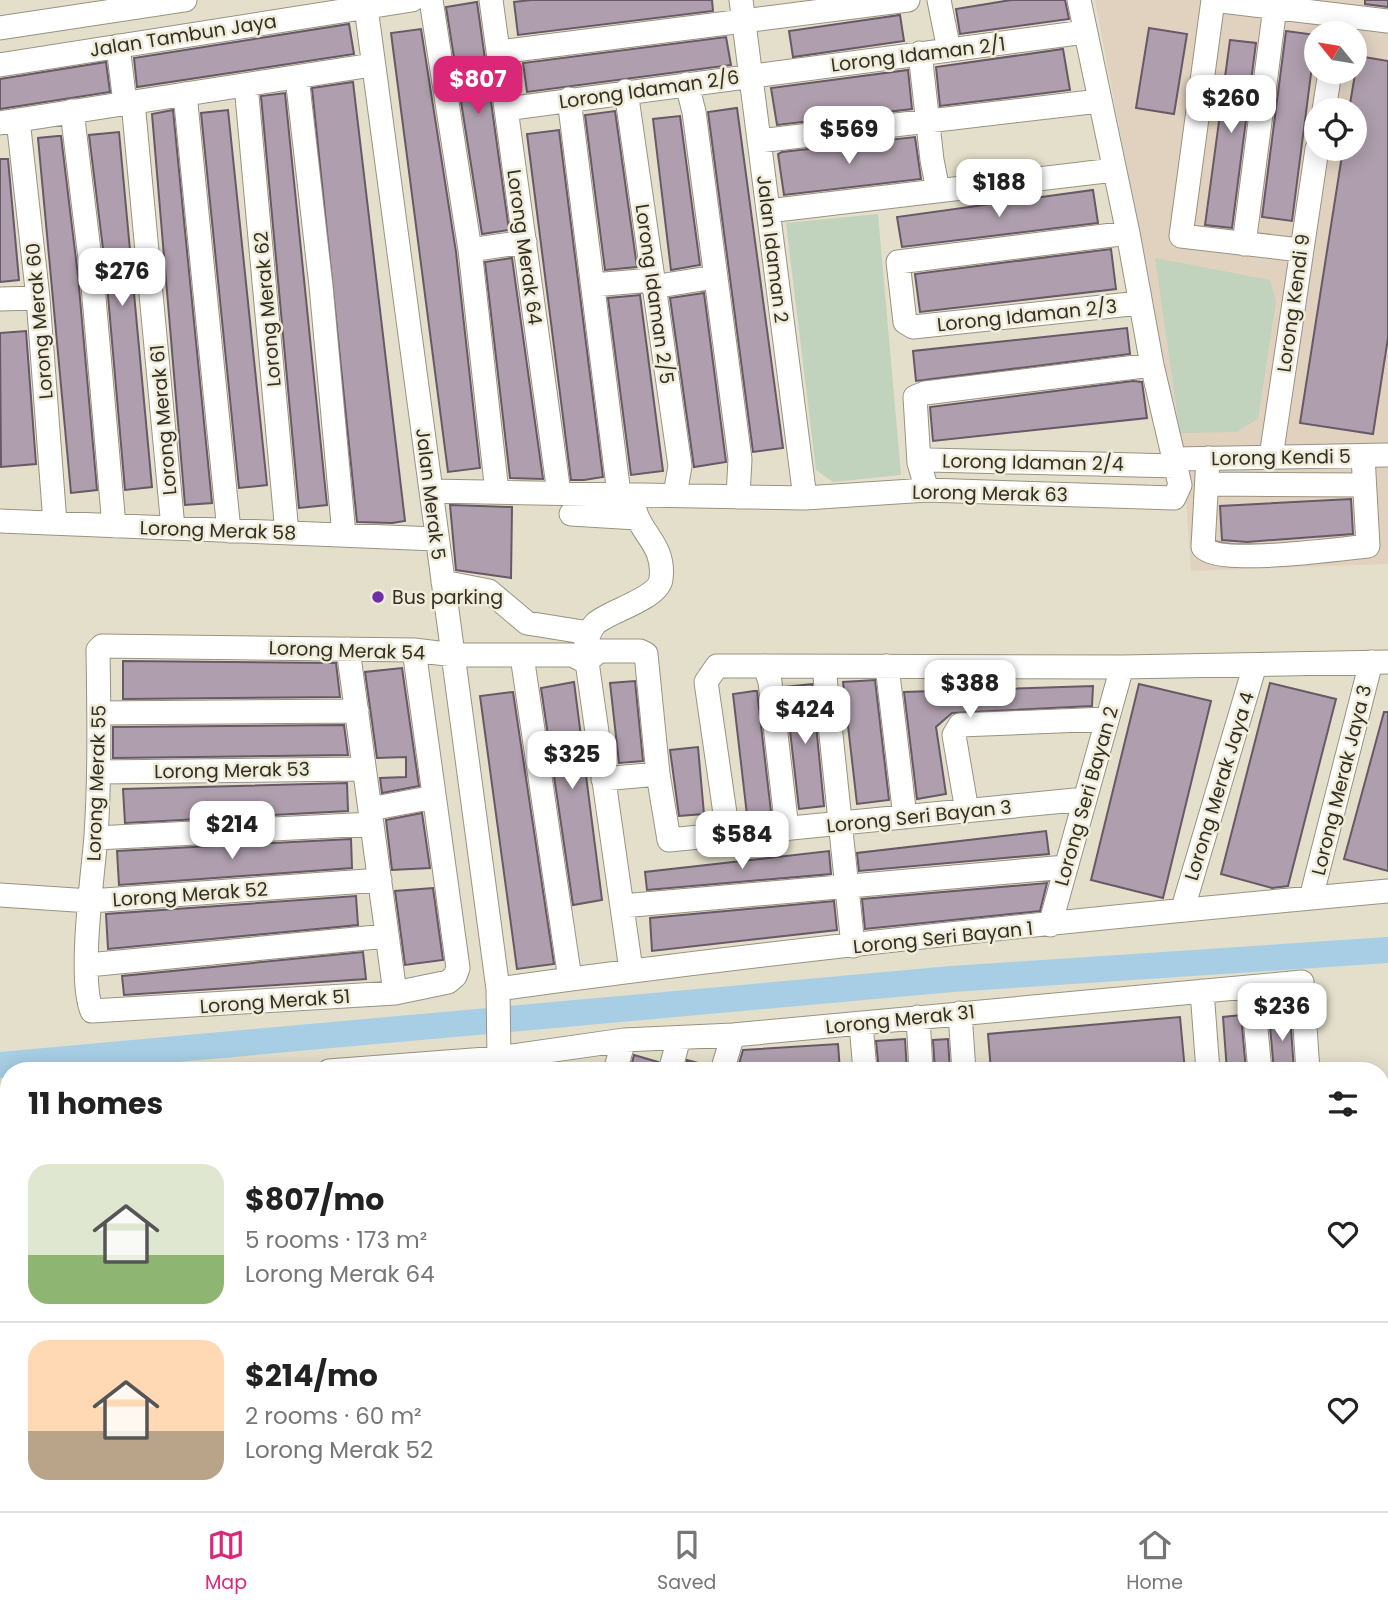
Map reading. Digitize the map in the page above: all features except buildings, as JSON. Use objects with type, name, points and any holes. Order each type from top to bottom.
[{"type":"street","points":[[0,28],[185,0]]},
{"type":"street","name":"Jalan Tambun Jaya","points":[[0,65],[366,3],[412,0]]},
{"type":"street","points":[[431,0],[470,250],[497,492]]},
{"type":"street","name":"Lorong Merak 64","points":[[491,0],[559,493]]},
{"type":"street","points":[[499,52],[742,10],[908,0]]},
{"type":"street","points":[[939,0],[948,50]]},
{"type":"street","points":[[1079,0],[1128,233],[1152,365],[1175,462]]},
{"type":"street","points":[[1300,250],[1185,238],[1180,229],[1213,0],[1388,21]]},
{"type":"street","name":"Jalan Merak 5","points":[[366,3],[372,65],[498,995],[499,1055]]},
{"type":"street","points":[[1244,244],[1275,7]]},
{"type":"street","name":"Jalan Idaman 2","points":[[742,10],[805,498]]},
{"type":"street","name":"Lorong Idaman 2/1","points":[[751,76],[1084,32]]},
{"type":"street","name":"Lorong Merak 61","points":[[118,46],[129,103],[173,528]]},
{"type":"street","points":[[920,53],[930,123],[932,160],[939,190]]},
{"type":"street","points":[[9,121],[372,65]]},
{"type":"street","name":"Lorong Idaman 2/6","points":[[506,109],[751,76]]},
{"type":"street","points":[[297,77],[321,286],[344,536]]},
{"type":"street","points":[[687,84],[694,112],[740,459],[738,497]]},
{"type":"street","name":"Lorong Merak 62","points":[[246,85],[287,533]]},
{"type":"street","name":"Lorong Idaman 2/5","points":[[626,91],[680,466],[675,495]]},
{"type":"street","points":[[185,94],[229,531]]},
{"type":"street","points":[[569,99],[593,285],[626,494],[637,518],[662,555],[661,583],[653,593],[597,622],[589,633],[585,648],[631,970]]},
{"type":"street","points":[[759,141],[1099,102]]},
{"type":"street","points":[[72,111],[92,275],[114,526]]},
{"type":"street","name":"Lorong Merak 60","points":[[9,121],[38,298],[55,523]]},
{"type":"street","name":"Lorong Kendi 9","points":[[1271,457],[1315,161]]},
{"type":"street","points":[[768,211],[1114,170]]},
{"type":"street","name":"Lorong Idaman 2/3","points":[[1128,233],[898,262],[905,322],[913,327],[1140,303]]},
{"type":"street","points":[[470,250],[525,242]]},
{"type":"street","points":[[593,285],[714,277]]},
{"type":"street","points":[[0,299],[38,298]]},
{"type":"street","points":[[919,463],[915,397],[925,393],[1152,365]]},
{"type":"street","name":"Lorong Kendi 5","points":[[1175,462],[1208,458],[1388,455]]},
{"type":"street","points":[[1208,458],[1203,547],[1218,556],[1231,556],[1368,546],[1363,456]]},
{"type":"street","name":"Lorong Idaman 2/4","points":[[927,491],[919,463],[930,460],[1175,462]]},
{"type":"street","name":"Lorong Merak 63","points":[[431,491],[805,498],[927,491],[1174,498],[1180,485],[1175,462]]},
{"type":"street","points":[[1207,484],[1364,485]]},
{"type":"street","points":[[571,514],[637,518]]},
{"type":"street","name":"Lorong Merak 58","points":[[0,521],[436,540]]},
{"type":"street","points":[[443,582],[489,591],[527,623],[589,633]]},
{"type":"street","name":"Lorong Merak 54","points":[[107,645],[414,650],[454,655],[572,655],[586,662]]},
{"type":"street","name":"Lorong Merak 55","points":[[92,1011],[89,1004],[88,965],[99,772],[98,650],[107,645]]},
{"type":"street","points":[[348,649],[395,993]]},
{"type":"street","points":[[96,838],[142,838],[371,817],[434,797],[414,650]]},
{"type":"street","points":[[586,662],[599,651],[636,651],[646,654],[658,774],[603,779]]},
{"type":"street","points":[[522,656],[570,979]]},
{"type":"street","points":[[728,834],[706,682],[708,675],[718,666],[1122,667],[1379,662]]},
{"type":"street","name":"Lorong Merak Jaya 3","points":[[1311,898],[1379,662]]},
{"type":"street","name":"Lorong Merak Jaya 4","points":[[1183,908],[1255,665]]},
{"type":"street","points":[[765,666],[770,682],[787,829]]},
{"type":"street","points":[[887,666],[905,817]]},
{"type":"street","points":[[824,667],[853,946]]},
{"type":"street","name":"Lorong Seri Bayan 2","points":[[1049,925],[1122,667]]},
{"type":"street","points":[[99,713],[357,711]]},
{"type":"street","points":[[967,811],[954,735],[960,725],[1107,719]]},
{"type":"street","name":"Lorong Merak 53","points":[[99,772],[364,769]]},
{"type":"street","name":"Lorong Seri Bayan 3","points":[[658,774],[669,840],[1085,799]]},
{"type":"street","name":"Lorong Merak 51","points":[[92,1011],[99,1013],[395,993],[448,982],[458,968],[434,797]]},
{"type":"street","points":[[622,906],[1066,867]]},
{"type":"street","name":"Lorong Merak 52","points":[[0,895],[90,901],[380,880]]},
{"type":"street","name":"Lorong Seri Bayan 1","points":[[498,995],[570,979],[631,970],[1183,908],[1388,891]]},
{"type":"street","points":[[88,965],[387,936]]},
{"type":"street","name":"Lorong Merak 31","points":[[425,1062],[624,1040],[733,1035],[1302,982],[1307,1062]]},
{"type":"street","points":[[1252,987],[1259,1062]]},
{"type":"street","points":[[1202,991],[1207,1062]]},
{"type":"street","points":[[960,1013],[963,1062]]},
{"type":"street","points":[[918,1017],[920,1062]]},
{"type":"street","points":[[861,1024],[864,1062]]},
{"type":"street","points":[[725,1062],[733,1035]]},
{"type":"street","points":[[672,1062],[679,1038]]},
{"type":"street","points":[[618,1062],[624,1040]]},
{"type":"street","points":[[566,1062],[569,1048]]},
{"type":"shaded area","points":[[1095,0],[1388,0],[1388,564],[1191,571],[1184,470]]},
{"type":"green space","points":[[878,214],[901,475],[833,482],[816,470],[786,223]]},
{"type":"green space","points":[[1155,258],[1270,280],[1276,302],[1258,419],[1236,432],[1180,433]]},
{"type":"waterway","points":[[33,1062],[952,979],[1388,950]]},
{"type":"place","name":"Bus parking","points":[[378,597]]}]
